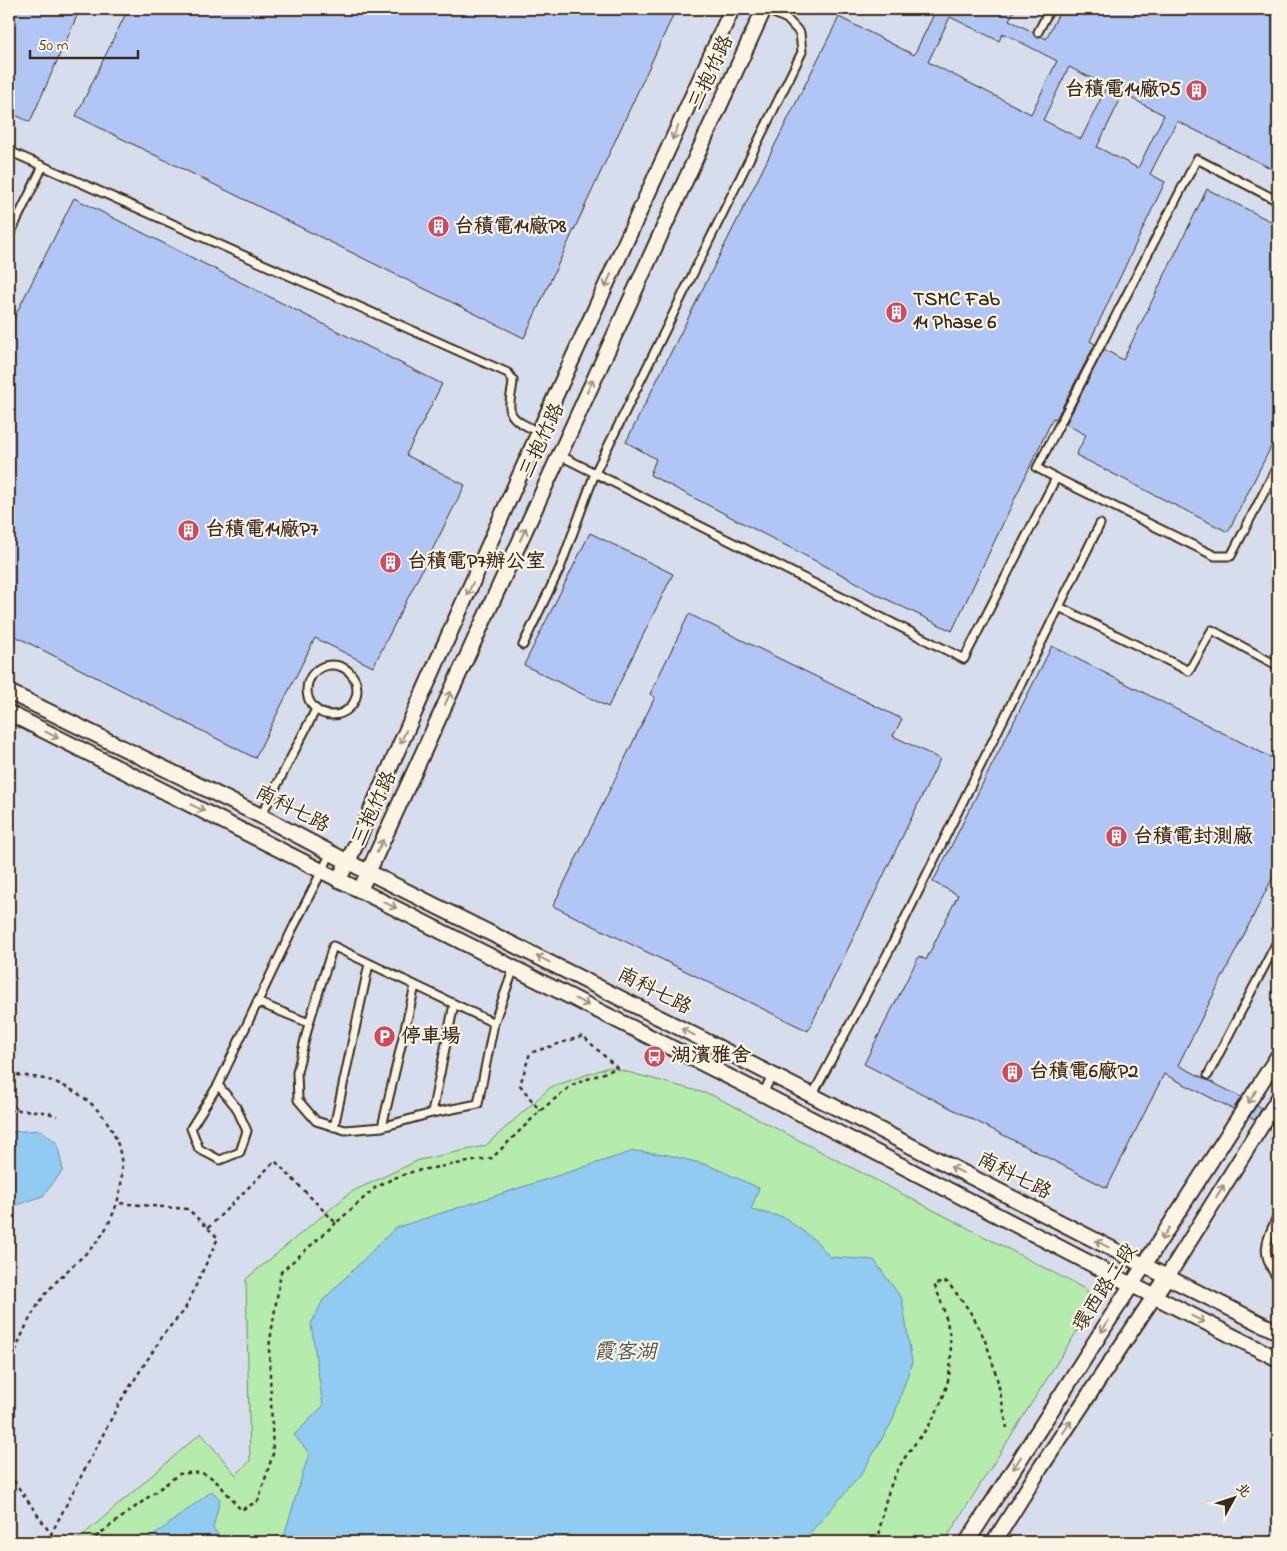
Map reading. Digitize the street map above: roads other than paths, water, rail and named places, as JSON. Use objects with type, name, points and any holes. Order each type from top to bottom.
[{"type":"street","name":"三抱竹路","points":[[338,880],[348,862],[539,432],[732,9]]},
{"type":"street","name":"三抱竹路","points":[[360,890],[764,9]]},
{"type":"street","name":"南科七路","points":[[9,692],[261,816],[348,862],[1278,1332]]},
{"type":"street","name":"南科七路","points":[[9,714],[764,1094],[1154,1296]]},
{"type":"street","name":"環西路二段","points":[[968,1542],[1278,1056]]},
{"type":"street","points":[[994,1542],[1041,1467],[1167,1277],[1278,1099]]},
{"type":"street","points":[[1154,1296],[1278,1359]]},
{"type":"lane","points":[[523,645],[560,568],[595,473],[802,52],[800,32],[787,19],[764,9]]},
{"type":"lane","points":[[1038,32],[1050,9]]},
{"type":"lane","points":[[9,151],[508,373],[513,380],[511,414],[520,422],[539,432]]},
{"type":"lane","points":[[1278,201],[1197,159],[1037,468],[1215,556],[1231,556],[1278,465]]},
{"type":"lane","points":[[9,236],[43,166]]},
{"type":"lane","points":[[559,454],[964,659],[1056,478]]},
{"type":"lane","points":[[812,1096],[889,951],[1100,524]]},
{"type":"lane","points":[[1059,607],[1189,671],[1212,630],[1278,666]]},
{"type":"lane","points":[[325,666],[345,668],[354,678],[356,685],[352,704],[342,712],[335,714],[316,709],[308,698],[307,691],[307,684],[314,672],[325,666]]},
{"type":"lane","points":[[261,816],[316,709]]},
{"type":"lane","points":[[218,1085],[236,1107],[247,1130],[240,1152],[220,1160],[199,1149],[191,1128],[218,1085],[331,853]]},
{"type":"lane","points":[[1208,1075],[1278,940]]},
{"type":"lane","points":[[494,1023],[334,946],[309,1023],[297,1072],[298,1100],[316,1121],[345,1130],[382,1127],[432,1113],[478,1104],[494,1023],[514,968]]},
{"type":"lane","points":[[334,1127],[369,964]]},
{"type":"lane","points":[[382,1127],[415,986]]},
{"type":"lane","points":[[257,1002],[309,1023]]},
{"type":"lane","points":[[432,1113],[454,1004]]},
{"type":"lane","points":[[764,1094],[772,1075]]},
{"type":"lane","points":[[1278,1215],[1267,1240],[1266,1250],[1272,1270],[1278,1279]]},
{"type":"water","points":[[41,1130],[57,1143],[63,1170],[43,1196],[9,1208],[9,1132]]},
{"type":"water","name":"霞客湖","points":[[634,1151],[664,1154],[708,1165],[759,1188],[751,1210],[784,1217],[817,1242],[830,1257],[874,1260],[902,1299],[912,1362],[892,1422],[860,1476],[802,1542],[282,1542],[309,1453],[294,1435],[323,1406],[311,1324],[323,1300],[395,1228]]},
{"type":"water","points":[[212,1491],[220,1499],[213,1528],[224,1542],[145,1542]]},
{"type":"place","name":"台積電14廠P5","points":[[1197,90]]},
{"type":"place","name":"台積電14廠P8","points":[[438,227]]},
{"type":"place","name":"TSMC Fab 14 Phase 6","points":[[897,312]]},
{"type":"place","name":"台積電14廠P7","points":[[189,530]]},
{"type":"place","name":"台積電P7辦公室","points":[[391,562]]},
{"type":"place","name":"台積電封測廠","points":[[1117,837]]},
{"type":"place","name":"停車場","points":[[385,1037]]},
{"type":"place","name":"湖濱雅舍","points":[[655,1056]]},
{"type":"place","name":"台積電6廠P2","points":[[1013,1072]]}]
